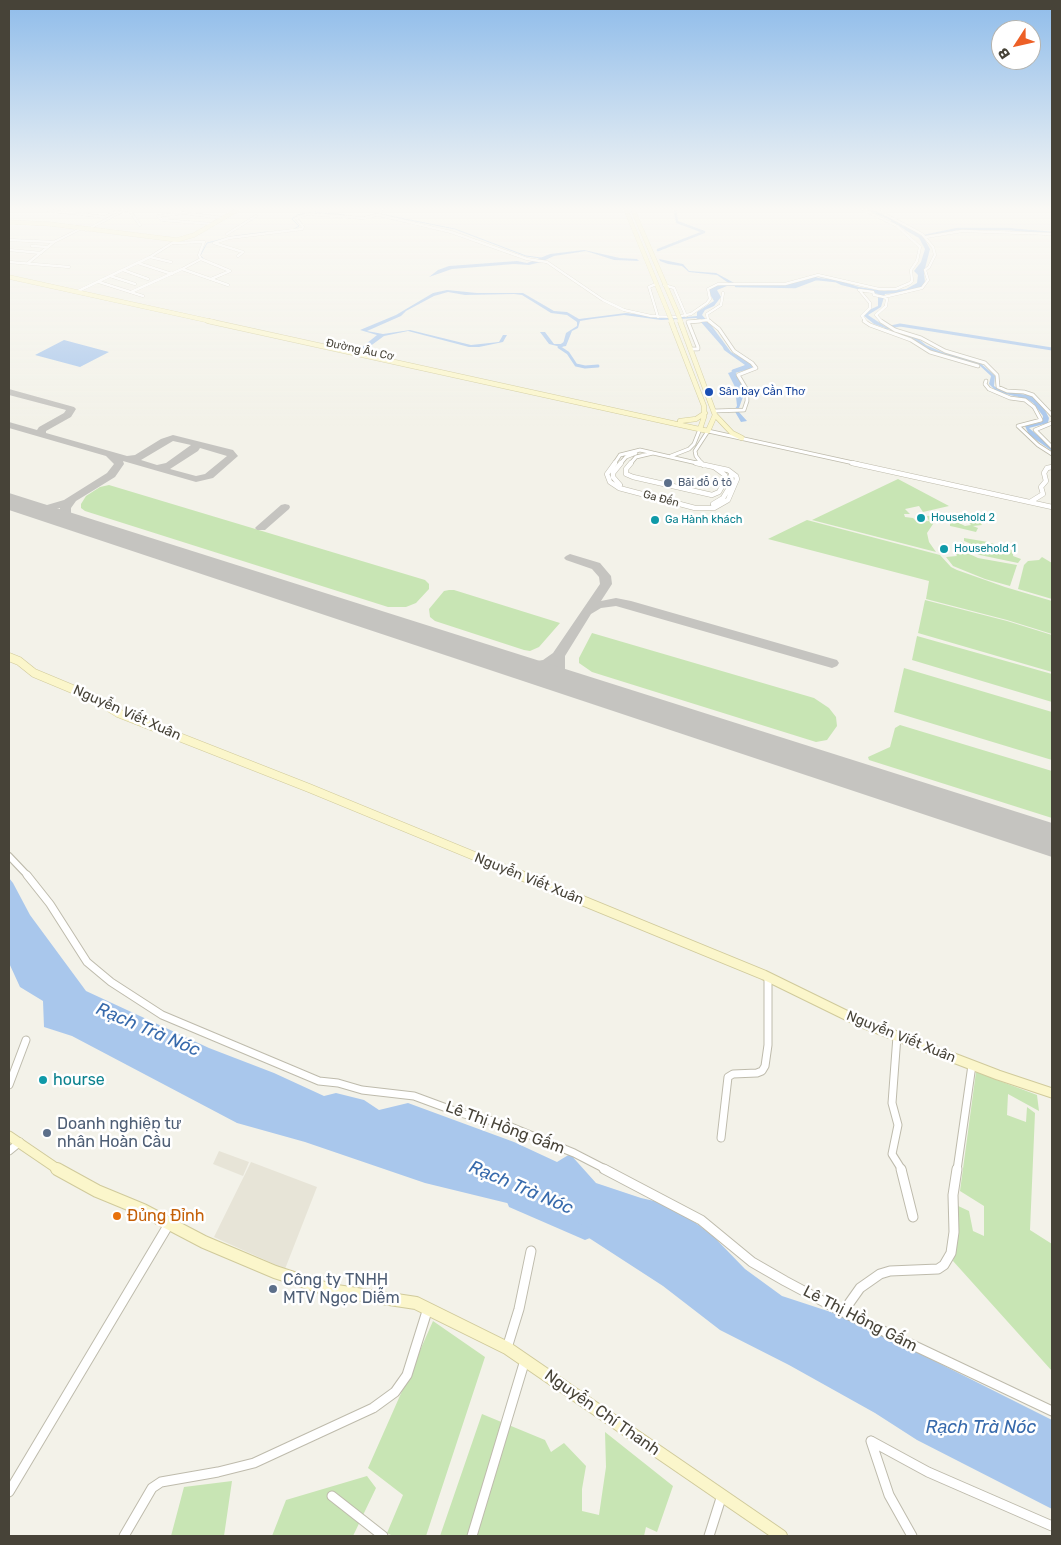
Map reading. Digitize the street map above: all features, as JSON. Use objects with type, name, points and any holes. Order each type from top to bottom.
[{"type":"street","name":"Đường Âu Cơ","points":[[38,282],[709,429]]},
{"type":"street","points":[[99,282],[143,296]]},
{"type":"street","points":[[78,291],[99,282]]},
{"type":"street","points":[[129,282],[135,284]]},
{"type":"street","points":[[131,292],[154,282]]},
{"type":"street","points":[[221,282],[228,285]]},
{"type":"street","points":[[577,282],[614,306],[629,312],[658,317],[692,314],[708,302],[710,298],[707,290],[710,287],[728,284],[791,282]]},
{"type":"street","points":[[663,282],[715,413],[732,433],[742,438]]},
{"type":"street","points":[[848,282],[862,286],[893,289],[911,282]]},
{"type":"street","points":[[859,290],[873,292],[875,295],[884,297],[910,292],[926,285],[927,282]]},
{"type":"street","points":[[658,317],[649,287],[656,284],[704,413],[694,444],[678,455],[667,456]]},
{"type":"street","points":[[664,285],[674,288],[686,316]]},
{"type":"street","points":[[859,290],[862,286]]},
{"type":"street","points":[[859,290],[870,304],[870,308],[862,314],[863,320],[868,324],[911,340],[930,352],[969,357],[987,365],[998,378],[998,387],[1007,391],[1033,395],[1040,400],[1045,411]]},
{"type":"street","points":[[707,320],[707,314],[721,305],[723,293]]},
{"type":"street","points":[[884,297],[887,299],[886,306],[876,315],[878,320],[889,327],[913,334],[949,355],[978,366]]},
{"type":"street","points":[[690,349],[698,349],[698,347],[688,322],[707,320],[718,329],[734,351],[755,367],[753,371],[738,375],[745,385],[748,395],[744,410],[715,413]]},
{"type":"street","points":[[686,362],[695,361]]},
{"type":"street","points":[[986,381],[984,384],[989,389],[1010,398],[1025,400],[1037,410],[1040,421],[1018,426],[1038,445],[1052,454]]},
{"type":"street","points":[[1037,410],[1045,411],[1052,416]]},
{"type":"street","name":"Đường Âu Cơ","points":[[630,411],[701,427]]},
{"type":"street","points":[[680,421],[696,419],[704,413]]},
{"type":"street","points":[[704,465],[696,456],[696,451],[709,429],[715,413]]},
{"type":"street","points":[[1052,423],[1035,430],[1052,447]]},
{"type":"street","points":[[709,429],[723,434],[1052,507]]},
{"type":"street","name":"Ga Đến","points":[[653,453],[640,450],[620,455],[607,474],[610,482],[619,488],[695,508],[714,508],[728,500],[737,479],[728,470],[714,467]]},
{"type":"street","points":[[653,453],[667,456],[714,467],[723,472],[726,478],[719,492],[712,495],[626,474],[626,469],[636,457],[653,453]]},
{"type":"street","points":[[1030,502],[1043,494],[1044,492],[1041,487],[1046,481],[1044,473],[1047,468],[1052,467]]},
{"type":"street","name":"Nguyễn Viết Xuân","points":[[9,657],[19,661],[34,674],[94,698],[118,713],[309,788],[768,977],[860,1022],[1052,1093]]},
{"type":"street","name":"Lê Thị Hồng Gấm","points":[[9,856],[20,866],[50,904],[87,962],[111,982],[162,1015],[319,1081],[338,1083],[362,1090],[414,1096],[460,1112],[501,1123],[574,1153],[701,1220],[752,1262],[843,1312],[1052,1411]]},
{"type":"street","points":[[721,1138],[728,1077],[733,1074],[756,1073],[762,1071],[765,1066],[768,1045],[768,977]]},
{"type":"street","points":[[897,1036],[892,1103],[898,1125],[892,1154],[905,1179],[914,1217]]},
{"type":"street","points":[[9,1085],[26,1040]]},
{"type":"street","points":[[843,1312],[860,1288],[880,1274],[890,1271],[938,1269],[944,1265],[951,1253],[954,1232],[953,1196],[972,1065]]},
{"type":"street","points":[[9,1136],[55,1168],[80,1182],[170,1224],[9,1492]]},
{"type":"street","points":[[9,1151],[20,1142]]},
{"type":"street","name":"Nguyễn Chí Thanh","points":[[170,1224],[204,1242],[275,1272],[330,1290],[422,1306],[507,1348],[781,1536]]},
{"type":"street","points":[[507,1348],[519,1310],[531,1251]]},
{"type":"street","points":[[124,1536],[152,1488],[161,1482],[218,1472],[254,1463],[373,1408],[395,1392],[407,1375],[422,1306]]},
{"type":"street","points":[[472,1536],[525,1360]]},
{"type":"street","points":[[912,1536],[890,1495],[871,1442],[904,1460],[1052,1526]]},
{"type":"street","points":[[710,1536],[722,1495]]},
{"type":"street","points":[[332,1496],[383,1536]]},
{"type":"shaded area","points":[[219,1151],[249,1162],[243,1176],[213,1164]]},
{"type":"shaded area","points":[[251,1162],[317,1187],[285,1269],[214,1237]]},
{"type":"green space","points":[[898,479],[949,506],[923,512],[919,506],[905,509],[910,514],[904,514],[905,517],[913,518],[917,522],[929,521],[927,516],[939,515],[927,533],[929,542],[936,552],[812,520]]},
{"type":"green space","points":[[109,485],[425,580],[429,584],[429,589],[416,603],[406,607],[388,607],[85,511],[81,508],[81,504],[86,496],[100,487]]},
{"type":"green space","points":[[955,516],[978,520],[982,525],[973,526],[978,528],[976,532],[950,526],[950,521],[953,520],[965,526],[971,525],[967,521],[960,522],[956,520]]},
{"type":"green space","points":[[807,520],[940,555],[951,567],[957,570],[1052,601],[1052,634],[926,599],[929,581],[768,539]]},
{"type":"green space","points":[[964,538],[988,542],[1014,551],[1013,556],[1021,559],[1018,563],[975,554],[968,551],[969,543],[964,541]]},
{"type":"green space","points":[[961,541],[966,545],[963,551],[978,558],[1017,565],[1010,586],[985,579],[953,566],[946,557],[957,556],[953,551]]},
{"type":"green space","points":[[1042,557],[1052,563],[1052,599],[1018,589],[1024,565],[1028,561],[1039,560]]},
{"type":"green space","points":[[449,590],[560,623],[539,647],[530,651],[524,650],[435,621],[430,617],[429,609],[444,591]]},
{"type":"green space","points":[[925,600],[1007,621],[1052,635],[1052,672],[918,633]]},
{"type":"green space","points":[[592,633],[814,698],[829,708],[836,717],[837,726],[827,740],[816,742],[592,672],[579,663],[579,658]]},
{"type":"green space","points":[[917,636],[1052,674],[1052,702],[912,660]]},
{"type":"green space","points":[[904,668],[1052,712],[1052,760],[894,712]]},
{"type":"green space","points":[[900,725],[1052,771],[1052,818],[869,760],[868,757],[890,747],[895,728]]},
{"type":"green space","points":[[976,1072],[1037,1095],[1039,1111],[1008,1094],[1007,1115],[1026,1122],[1027,1107],[1035,1113],[1030,1230],[1052,1244],[1052,1371],[953,1261],[959,1231],[956,1205],[969,1211],[973,1231],[984,1236],[984,1206],[960,1191]]},
{"type":"green space","points":[[433,1321],[485,1357],[426,1536],[393,1536],[387,1533],[403,1495],[368,1468]]},
{"type":"green space","points":[[482,1414],[545,1440],[551,1452],[564,1443],[586,1466],[582,1489],[582,1511],[599,1515],[606,1467],[605,1432],[673,1486],[657,1532],[646,1527],[644,1536],[440,1536]]},
{"type":"green space","points":[[367,1476],[376,1488],[353,1536],[272,1536],[286,1500]]},
{"type":"green space","points":[[232,1481],[224,1536],[171,1536],[184,1487]]},
{"type":"water","points":[[727,282],[738,285],[807,282],[798,286],[727,286],[717,290],[721,297],[714,306],[705,310],[702,315],[731,352],[749,362],[753,368],[735,373],[745,391],[738,411],[747,421],[741,422],[734,410],[737,406],[736,397],[738,393],[728,373],[744,368],[745,365],[724,350],[719,339],[710,328],[696,318],[661,320],[624,315],[580,321],[578,328],[572,331],[566,346],[561,347],[549,344],[540,332],[545,332],[554,344],[563,344],[566,333],[577,326],[577,322],[567,315],[551,313],[522,295],[465,295],[448,292],[434,296],[406,311],[401,316],[367,331],[383,334],[410,330],[471,345],[499,342],[503,335],[507,335],[503,342],[469,347],[408,331],[384,336],[369,347],[370,351],[361,348],[377,335],[360,330],[396,315],[433,293],[447,290],[477,293],[523,293],[554,311],[567,312],[579,319],[626,313],[661,317],[697,316],[697,312],[714,301],[708,291],[714,286],[730,284]]},
{"type":"water","points":[[835,282],[844,282],[859,287],[884,291],[906,289],[917,283],[925,283],[922,288],[909,292],[885,294],[881,307],[868,315],[889,329],[916,337],[926,345],[942,352],[978,361],[995,376],[994,386],[1002,391],[1033,396],[1043,406],[1049,418],[1048,423],[1029,428],[1052,448],[1052,451],[1029,435],[1025,426],[1042,422],[1043,416],[1033,403],[1027,399],[997,392],[989,384],[991,376],[978,364],[935,353],[907,336],[874,324],[863,315],[878,306],[878,294]]},
{"type":"water","points":[[64,340],[109,352],[80,367],[35,355]]},
{"type":"water","name":"Rạch Trà Nóc","points":[[9,878],[30,915],[86,991],[209,1048],[274,1073],[324,1096],[336,1093],[364,1100],[379,1110],[408,1103],[514,1142],[557,1162],[570,1154],[596,1183],[641,1198],[672,1205],[713,1236],[745,1269],[782,1296],[849,1318],[1052,1420],[1052,1509],[917,1440],[875,1413],[789,1365],[720,1330],[663,1286],[552,1214],[425,1183],[305,1142],[237,1123],[72,1036],[44,1027],[43,1001],[20,987],[9,963]]},
{"type":"waterway","points":[[736,286],[795,287],[808,282]]},
{"type":"waterway","points":[[700,318],[703,322]]},
{"type":"waterway","points":[[702,321],[723,345]]},
{"type":"waterway","points":[[886,328],[900,325],[1052,349]]},
{"type":"waterway","points":[[565,343],[559,347],[568,353],[576,365],[585,367],[598,366]]},
{"type":"waterway","points":[[736,377],[733,371],[750,365],[748,364]]},
{"type":"waterway","name":"Rạch Trà Nóc","points":[[514,1202],[585,1233]]},
{"type":"taxiway","points":[[9,392],[71,409],[68,415],[42,429],[43,435]]},
{"type":"taxiway","points":[[9,425],[43,435]]},
{"type":"taxiway","points":[[43,435],[110,454]]},
{"type":"taxiway","points":[[126,459],[138,458],[164,441],[173,438],[194,443]]},
{"type":"taxiway","points":[[126,459],[196,479],[209,476],[233,456],[229,452],[194,443]]},
{"type":"taxiway","points":[[157,468],[169,466],[194,449],[196,445],[194,443]]},
{"type":"taxiway","points":[[22,506],[47,508],[68,502],[111,475],[119,464],[116,458],[110,454]]},
{"type":"taxiway","points":[[110,454],[126,459]]},
{"type":"taxiway","points":[[72,500],[66,507],[65,514],[70,521],[79,524]]},
{"type":"taxiway","points":[[261,528],[285,507]]},
{"type":"taxiway","points":[[570,558],[596,566],[605,576],[606,584],[588,610]]},
{"type":"taxiway","points":[[558,656],[587,611],[598,605],[616,602],[832,663]]},
{"type":"taxiway","points":[[509,664],[531,667],[547,664],[558,656]]},
{"type":"taxiway","points":[[558,656],[557,668],[560,674],[571,683],[581,687]]},
{"type":"runway","points":[[9,501],[1052,840]]},
{"type":"place","name":"Sân bay Cần Thơ","points":[[709,392]]},
{"type":"place","name":"Bãi đỗ ô tô","points":[[668,483]]},
{"type":"place","name":"Household 2","points":[[921,518]]},
{"type":"place","name":"Ga Hành khách","points":[[655,520]]},
{"type":"place","name":"Household 1","points":[[944,549]]},
{"type":"place","name":"hourse","points":[[43,1080]]},
{"type":"place","name":"Doanh nghiệp tư nhân Hoàn Cầu","points":[[47,1133]]},
{"type":"place","name":"Đủng Đỉnh","points":[[117,1216]]},
{"type":"place","name":"Công ty TNHH MTV Ngọc Diễm","points":[[273,1289]]}]
